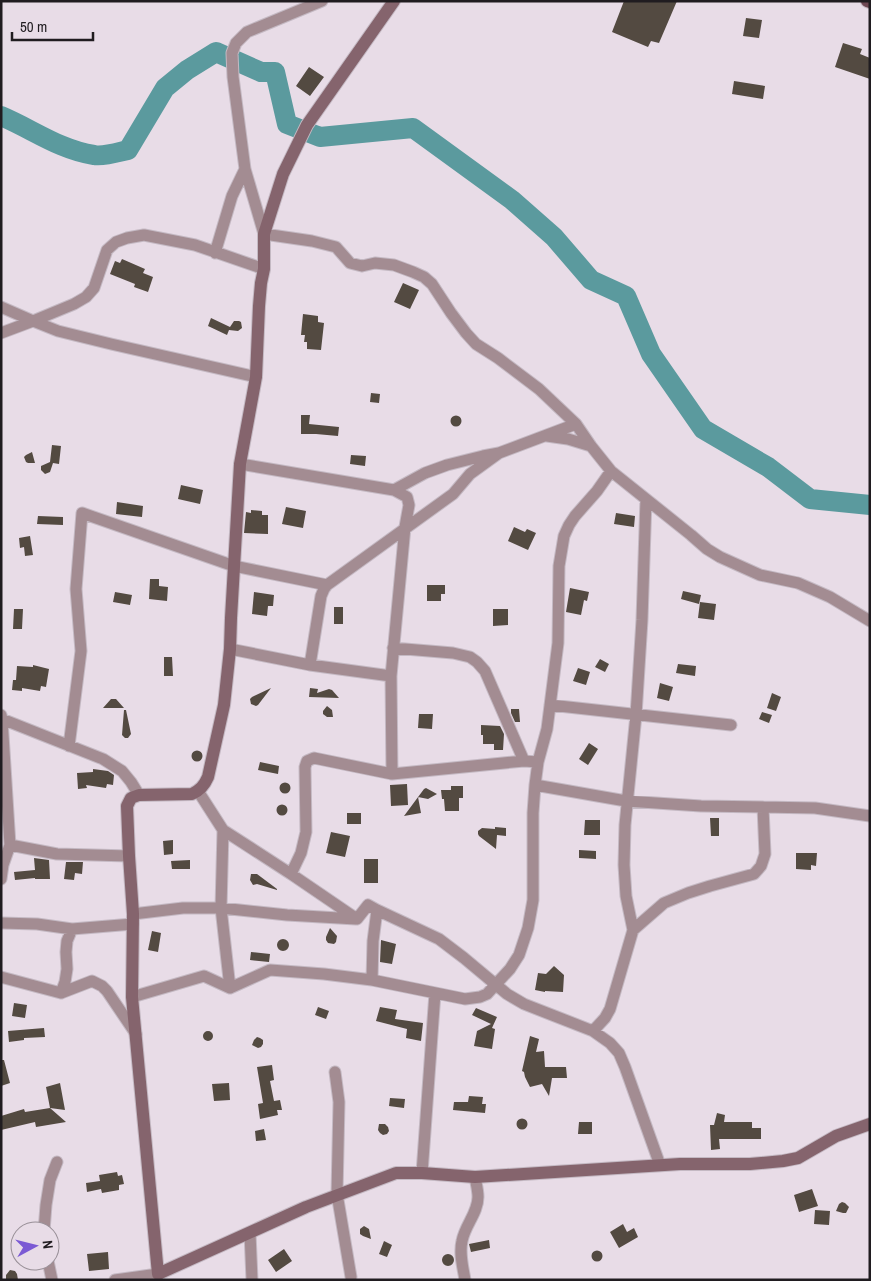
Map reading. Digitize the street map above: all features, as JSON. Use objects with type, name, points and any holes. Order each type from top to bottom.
[{"type":"street","points":[[158,1277],[132,997],[133,919],[127,806],[131,798],[139,795],[192,794],[204,785],[208,778],[224,705],[230,650],[240,464],[256,377],[259,306],[264,269],[264,234],[245,169],[233,77],[232,54],[236,43],[247,32],[322,1]]},
{"type":"street","points":[[264,234],[283,174],[308,125],[394,1]]},
{"type":"street","points":[[215,253],[232,196],[245,169]]},
{"type":"street","points":[[264,234],[312,241],[336,247],[350,263],[362,266],[374,263],[394,265],[424,277],[432,284],[451,313],[476,344],[538,390],[576,424],[590,446],[611,471],[707,549],[720,558],[760,576],[798,583],[830,597],[870,621]]},
{"type":"street","points":[[1,333],[74,304],[86,297],[94,288],[107,250],[116,242],[127,238],[144,235],[195,244],[215,253],[264,269]]},
{"type":"street","points":[[1,307],[58,331],[256,377]]},
{"type":"street","points":[[394,490],[425,473],[446,465],[499,453],[576,424]]},
{"type":"street","points":[[545,436],[568,439],[590,446]]},
{"type":"street","points":[[310,665],[321,596],[327,585],[453,494],[470,474],[499,453]]},
{"type":"street","points":[[240,464],[394,490],[407,497],[410,506],[406,527],[391,676],[392,774]]},
{"type":"street","points":[[132,997],[204,976],[230,988],[270,970],[372,980],[465,999],[487,994],[510,969],[518,955],[528,928],[533,900],[533,813],[535,785],[538,762],[547,729],[558,643],[559,566],[564,536],[569,525],[611,471]]},
{"type":"street","points":[[593,1031],[605,1018],[610,1009],[633,930],[626,896],[625,825],[636,715],[642,620],[646,499]]},
{"type":"street","points":[[69,746],[80,650],[76,590],[82,512],[234,566],[327,585]]},
{"type":"street","points":[[393,648],[453,654],[470,657],[477,662],[485,671],[524,762]]},
{"type":"street","points":[[230,650],[310,665],[391,676]]},
{"type":"street","points":[[550,705],[731,725]]},
{"type":"street","points":[[1,879],[3,865],[10,845],[2,717],[103,759],[122,771],[139,795]]},
{"type":"street","points":[[291,874],[301,853],[306,832],[305,767],[310,759],[314,758],[392,774],[538,762]]},
{"type":"street","points":[[535,785],[626,801],[702,806],[815,808],[870,816]]},
{"type":"street","points":[[198,791],[223,830],[357,919]]},
{"type":"street","points":[[633,930],[664,903],[702,888],[754,874],[761,866],[764,854],[763,807]]},
{"type":"street","points":[[223,830],[221,908],[230,988]]},
{"type":"street","points":[[10,845],[57,854],[129,856]]},
{"type":"street","points":[[357,919],[368,905],[439,938],[507,994],[524,1004],[593,1031],[610,1043],[619,1053],[625,1066],[660,1165]]},
{"type":"street","points":[[1,923],[36,924],[72,929],[133,919],[183,908],[221,908],[287,916],[357,919]]},
{"type":"street","points":[[372,980],[373,940],[377,910]]},
{"type":"street","points":[[61,993],[67,969],[67,941],[72,929]]},
{"type":"street","points":[[1,977],[61,993],[92,982],[99,984],[107,992],[136,1034]]},
{"type":"street","points":[[422,1173],[436,993]]},
{"type":"street","points":[[335,1072],[339,1102],[337,1194],[351,1277]]},
{"type":"street","points":[[115,1280],[158,1277],[306,1207],[396,1173],[475,1177],[660,1165],[750,1164],[783,1161],[798,1158],[836,1136],[870,1124]]},
{"type":"street","points":[[45,1221],[50,1180],[57,1162]]},
{"type":"street","points":[[465,1280],[461,1247],[465,1229],[475,1210],[478,1197],[475,1177]]},
{"type":"street","points":[[250,1233],[252,1280]]},
{"type":"building","points":[[624,1],[677,1],[659,43],[651,41],[648,47],[612,32]]},
{"type":"building","points":[[746,18],[762,20],[759,38],[743,36]]},
{"type":"building","points":[[843,43],[862,49],[860,54],[870,58],[870,79],[835,67]]},
{"type":"building","points":[[309,67],[324,77],[310,96],[296,86]]},
{"type":"building","points":[[734,81],[765,86],[763,99],[732,94]]},
{"type":"building","points":[[122,259],[145,269],[143,273],[153,277],[148,292],[134,287],[135,284],[110,274],[115,261],[120,263]]},
{"type":"building","points":[[403,283],[419,290],[410,309],[394,302]]},
{"type":"building","points":[[303,314],[318,316],[318,322],[324,323],[321,350],[307,349],[307,342],[304,342],[305,335],[301,335]]},
{"type":"building","points":[[211,318],[230,327],[234,321],[239,321],[242,328],[238,331],[229,330],[227,335],[208,326]]},
{"type":"building","points":[[371,393],[380,394],[379,403],[370,402]]},
{"type":"building","points":[[301,415],[310,415],[309,424],[339,427],[338,436],[301,434]]},
{"type":"building","points":[[456,415],[462,421],[456,427],[450,421]]},
{"type":"building","points":[[52,445],[61,446],[59,464],[53,463],[50,472],[45,474],[41,470],[41,466],[50,462]]},
{"type":"building","points":[[32,452],[35,463],[28,463],[24,457]]},
{"type":"building","points":[[351,455],[366,456],[365,466],[350,464]]},
{"type":"building","points":[[181,485],[203,490],[200,504],[178,499]]},
{"type":"building","points":[[117,502],[143,506],[142,517],[116,514]]},
{"type":"building","points":[[286,507],[306,511],[303,528],[282,524]]},
{"type":"building","points":[[251,510],[262,511],[262,515],[268,515],[268,534],[244,533],[246,512],[251,513]]},
{"type":"building","points":[[616,513],[635,516],[634,527],[614,524]]},
{"type":"building","points":[[38,516],[63,517],[63,525],[37,524]]},
{"type":"building","points":[[514,527],[525,532],[527,529],[536,533],[528,550],[508,541]]},
{"type":"building","points":[[30,536],[33,555],[25,556],[24,547],[20,548],[19,538]]},
{"type":"building","points":[[150,579],[159,579],[159,586],[168,587],[167,601],[149,599]]},
{"type":"building","points":[[427,585],[445,585],[445,594],[441,594],[441,601],[427,601]]},
{"type":"building","points":[[570,588],[589,592],[587,601],[584,600],[581,615],[566,612]]},
{"type":"building","points":[[683,591],[701,595],[699,604],[681,599]]},
{"type":"building","points":[[115,592],[132,595],[130,605],[113,602]]},
{"type":"building","points":[[254,592],[274,595],[273,606],[268,606],[267,616],[252,614]]},
{"type":"building","points":[[700,602],[716,604],[714,620],[698,618]]},
{"type":"building","points":[[334,607],[343,607],[343,624],[334,624]]},
{"type":"building","points":[[14,609],[23,609],[22,629],[13,629]]},
{"type":"building","points":[[493,609],[508,609],[508,625],[493,626]]},
{"type":"building","points":[[164,657],[172,657],[173,676],[164,676]]},
{"type":"building","points":[[600,659],[609,664],[605,672],[595,667]]},
{"type":"building","points":[[678,664],[696,666],[695,676],[676,673]]},
{"type":"building","points":[[33,665],[49,669],[46,687],[41,686],[40,691],[22,688],[22,691],[12,690],[13,680],[16,680],[17,666],[33,667]]},
{"type":"building","points":[[578,668],[590,672],[586,685],[573,681]]},
{"type":"building","points":[[660,683],[673,687],[669,701],[657,698]]},
{"type":"building","points":[[271,688],[258,705],[251,704],[250,699],[252,697]]},
{"type":"building","points":[[310,688],[318,689],[317,693],[329,689],[332,690],[339,698],[309,697]]},
{"type":"building","points":[[772,693],[781,697],[776,711],[767,708]]},
{"type":"building","points":[[111,699],[116,699],[124,708],[103,708]]},
{"type":"building","points":[[327,706],[332,710],[333,717],[327,717],[323,714]]},
{"type":"building","points":[[511,709],[519,709],[520,722],[515,722]]},
{"type":"building","points":[[124,710],[126,710],[131,734],[128,738],[122,735]]},
{"type":"building","points":[[762,712],[772,715],[769,723],[759,719]]},
{"type":"building","points":[[419,714],[433,714],[432,729],[418,728]]},
{"type":"building","points":[[481,725],[500,726],[504,734],[503,750],[494,750],[494,744],[483,744]]},
{"type":"building","points":[[589,743],[598,749],[588,765],[579,759]]},
{"type":"building","points":[[195,751],[199,751],[202,756],[201,760],[195,761],[192,758],[192,754]]},
{"type":"building","points":[[260,762],[279,766],[278,774],[258,770]]},
{"type":"building","points":[[93,769],[108,771],[114,775],[113,785],[107,784],[106,788],[86,785],[87,788],[78,789],[77,773],[93,772]]},
{"type":"building","points":[[283,783],[287,783],[290,788],[289,792],[283,793],[280,790],[280,786]]},
{"type":"building","points":[[407,784],[408,805],[391,806],[390,785]]},
{"type":"building","points":[[451,786],[463,786],[463,798],[459,798],[459,811],[445,811],[441,790],[451,790]]},
{"type":"building","points":[[426,788],[437,794],[428,799],[418,797]]},
{"type":"building","points":[[418,797],[421,813],[404,816]]},
{"type":"building","points":[[280,805],[284,805],[287,810],[286,814],[280,815],[277,812],[277,808]]},
{"type":"building","points":[[347,813],[361,813],[361,824],[347,824]]},
{"type":"building","points":[[710,818],[719,818],[719,836],[711,836]]},
{"type":"building","points":[[585,820],[600,820],[600,835],[584,835]]},
{"type":"building","points":[[495,827],[506,828],[506,836],[497,835],[496,849],[478,834],[478,831],[482,828],[495,829]]},
{"type":"building","points":[[331,832],[350,836],[345,857],[326,853]]},
{"type":"building","points":[[173,840],[173,854],[164,855],[163,841]]},
{"type":"building","points":[[579,850],[596,851],[596,859],[579,858]]},
{"type":"building","points":[[796,853],[817,853],[816,866],[811,865],[811,870],[796,869]]},
{"type":"building","points":[[34,858],[49,860],[50,879],[15,880],[14,872],[35,870]]},
{"type":"building","points":[[364,859],[378,859],[378,883],[364,883]]},
{"type":"building","points":[[190,860],[190,869],[172,869],[171,861]]},
{"type":"building","points":[[66,862],[83,862],[82,874],[75,873],[74,880],[64,879]]},
{"type":"building","points":[[251,874],[257,874],[277,890],[257,884],[253,885],[250,880]]},
{"type":"building","points":[[330,928],[337,936],[334,944],[328,943],[326,940]]},
{"type":"building","points":[[152,931],[161,933],[158,952],[148,950]]},
{"type":"building","points":[[283,939],[289,945],[283,951],[277,945]]},
{"type":"building","points":[[381,940],[396,944],[392,964],[380,962]]},
{"type":"building","points":[[251,952],[270,954],[269,962],[250,960]]},
{"type":"building","points":[[554,966],[564,975],[563,992],[535,990],[538,973],[546,974]]},
{"type":"building","points":[[14,1003],[27,1005],[25,1018],[12,1016]]},
{"type":"building","points":[[318,1007],[329,1011],[326,1019],[315,1015]]},
{"type":"building","points":[[380,1007],[397,1010],[395,1019],[423,1023],[421,1041],[406,1038],[407,1029],[376,1021]]},
{"type":"building","points":[[476,1008],[497,1017],[492,1028],[495,1029],[492,1049],[474,1046],[477,1031],[491,1024],[472,1015]]},
{"type":"building","points":[[44,1028],[45,1037],[24,1038],[24,1040],[9,1042],[8,1031]]},
{"type":"building","points":[[206,1031],[210,1031],[213,1036],[212,1040],[206,1041],[203,1038],[203,1034]]},
{"type":"building","points":[[530,1036],[539,1039],[536,1052],[544,1051],[545,1067],[566,1067],[567,1078],[552,1078],[549,1096],[542,1084],[530,1087],[522,1071]]},
{"type":"building","points":[[257,1037],[263,1040],[263,1044],[258,1048],[252,1045]]},
{"type":"building","points":[[1,1060],[4,1060],[10,1083],[1,1086]]},
{"type":"building","points":[[272,1065],[274,1080],[270,1081],[274,1101],[280,1100],[282,1110],[277,1110],[278,1115],[260,1119],[258,1104],[263,1103],[257,1067]]},
{"type":"building","points":[[60,1083],[65,1110],[50,1108],[46,1087]]},
{"type":"building","points":[[229,1083],[230,1100],[214,1101],[212,1084]]},
{"type":"building","points":[[469,1096],[483,1097],[482,1104],[486,1104],[485,1113],[453,1110],[454,1102],[468,1102]]},
{"type":"building","points":[[390,1098],[405,1099],[404,1108],[389,1106]]},
{"type":"building","points":[[50,1108],[66,1122],[36,1127],[35,1122],[1,1130],[1,1116],[24,1109],[25,1112]]},
{"type":"building","points":[[717,1113],[725,1115],[724,1122],[752,1122],[752,1128],[761,1128],[761,1139],[719,1139],[720,1149],[711,1150],[710,1125],[714,1125]]},
{"type":"building","points":[[520,1119],[524,1119],[527,1124],[526,1128],[520,1129],[517,1126],[517,1122]]},
{"type":"building","points":[[579,1122],[592,1122],[592,1134],[578,1134]]},
{"type":"building","points":[[379,1124],[385,1124],[388,1127],[389,1131],[387,1134],[383,1135],[380,1133],[378,1130]]},
{"type":"building","points":[[264,1129],[266,1140],[256,1141],[255,1131]]},
{"type":"building","points":[[117,1172],[118,1176],[122,1175],[124,1184],[119,1185],[119,1190],[102,1193],[101,1189],[87,1192],[86,1183],[100,1181],[99,1175]]},
{"type":"building","points":[[812,1189],[818,1206],[799,1212],[794,1195]]},
{"type":"building","points":[[842,1202],[849,1207],[846,1213],[836,1211]]},
{"type":"building","points":[[815,1210],[830,1211],[829,1225],[814,1224]]},
{"type":"building","points":[[623,1224],[627,1232],[634,1228],[638,1237],[619,1248],[610,1232]]},
{"type":"building","points":[[364,1226],[369,1229],[371,1239],[360,1234],[360,1229]]},
{"type":"building","points":[[489,1240],[490,1248],[471,1252],[469,1244]]},
{"type":"building","points":[[384,1241],[392,1245],[387,1257],[379,1254]]},
{"type":"building","points":[[284,1249],[292,1261],[276,1272],[268,1260]]},
{"type":"building","points":[[595,1251],[599,1251],[602,1256],[601,1260],[595,1261],[592,1258],[592,1254]]},
{"type":"building","points":[[108,1252],[109,1269],[89,1271],[87,1254]]},
{"type":"building","points":[[446,1254],[450,1254],[454,1260],[450,1266],[446,1266],[442,1262],[442,1258]]},
{"type":"building","points":[[10,1270],[15,1271],[18,1280],[6,1280],[6,1275]]},
{"type":"waterway","points":[[1,116],[69,149],[94,155],[128,150],[165,88],[187,70],[216,52],[261,72],[275,72],[287,124],[320,137],[413,128],[512,200],[554,237],[591,280],[626,296],[651,354],[703,429],[768,467],[810,499],[870,505]]}]
